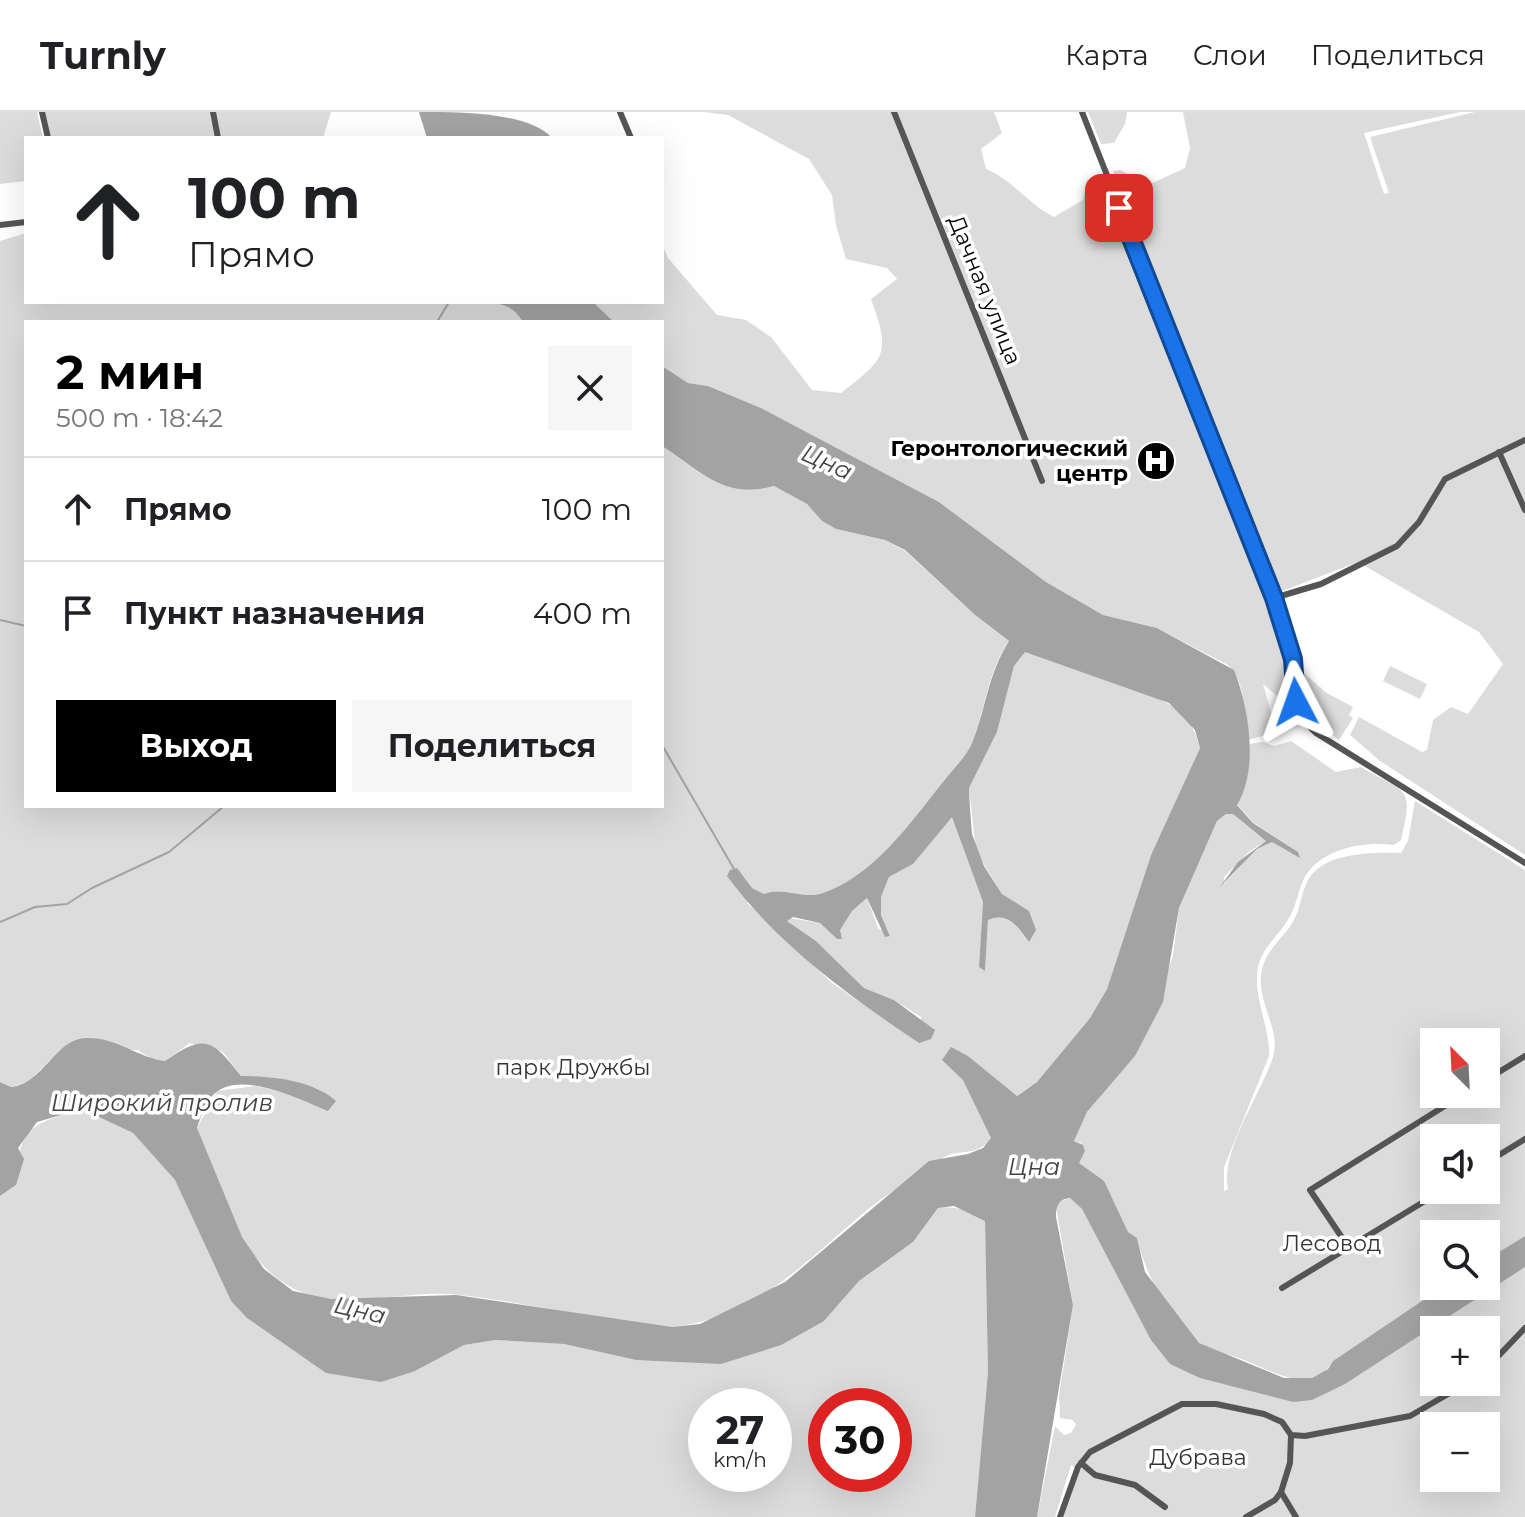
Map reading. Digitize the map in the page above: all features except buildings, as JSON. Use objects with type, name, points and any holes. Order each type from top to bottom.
[{"type":"street","points":[[42,112],[48,136]]},
{"type":"street","points":[[213,112],[218,136]]},
{"type":"street","points":[[620,112],[630,136]]},
{"type":"street","name":"Дачная улица","points":[[894,112],[1042,481]]},
{"type":"street","points":[[1082,112],[1274,598],[1293,659],[1296,702],[1306,725],[1525,863]]},
{"type":"street","points":[[0,225],[24,222]]},
{"type":"street","points":[[1274,598],[1321,584],[1397,546],[1419,522],[1445,479],[1525,440]]},
{"type":"street","points":[[1499,452],[1525,510]]},
{"type":"street","points":[[1500,1071],[1525,1056]]},
{"type":"street","points":[[1349,1248],[1310,1190],[1442,1108]]},
{"type":"street","points":[[1500,1154],[1525,1139]]},
{"type":"street","points":[[1282,1288],[1420,1204]]},
{"type":"street","points":[[1500,1354],[1525,1328]]},
{"type":"street","points":[[1291,1435],[1410,1416],[1445,1396]]},
{"type":"street","points":[[1060,1517],[1081,1463],[1090,1452],[1165,1411],[1192,1402],[1264,1414],[1282,1422],[1291,1435],[1290,1463],[1281,1492],[1275,1500],[1246,1517]]},
{"type":"street","points":[[1081,1463],[1095,1475],[1135,1485],[1165,1507]]},
{"type":"street","points":[[1281,1492],[1296,1517]]},
{"type":"green space","points":[[0,112],[37,112],[43,136],[24,136],[24,181],[0,184]]},
{"type":"green space","points":[[41,112],[331,112],[324,136],[47,136]]},
{"type":"green space","points":[[704,112],[994,112],[1002,133],[981,149],[986,169],[1004,179],[1045,212],[1054,217],[1083,200],[1087,180],[1107,183],[1277,632],[1293,660],[1288,694],[1278,697],[1263,684],[1273,719],[1267,735],[1247,740],[1241,690],[1228,665],[1157,628],[1103,615],[1046,582],[939,502],[761,408],[708,386],[688,383],[664,367],[664,320],[612,320],[595,304],[664,304],[664,249],[668,258],[717,315],[746,320],[771,337],[812,390],[841,393],[876,362],[882,344],[871,299],[897,279],[887,268],[846,259],[836,225],[832,195],[809,159],[728,115]]},
{"type":"green space","points":[[1088,112],[1127,112],[1125,124],[1114,143],[1101,144]]},
{"type":"green space","points":[[1183,112],[1460,112],[1364,133],[1384,194],[1389,193],[1370,137],[1475,112],[1525,112],[1525,855],[1380,761],[1350,735],[1359,717],[1422,752],[1427,750],[1433,720],[1451,707],[1468,714],[1503,664],[1479,632],[1358,562],[1277,593],[1113,171],[1121,170],[1146,186],[1185,168],[1190,148]]},
{"type":"green space","name":"парк Дружбы","points":[[24,234],[24,304],[497,304],[506,306],[521,320],[24,320],[24,808],[664,808],[664,447],[714,481],[741,489],[774,486],[807,504],[822,521],[836,529],[885,540],[905,551],[974,614],[1009,641],[996,665],[977,730],[963,758],[876,861],[842,885],[823,893],[808,895],[779,891],[764,894],[752,888],[747,903],[832,983],[919,1043],[921,1017],[894,1000],[864,988],[816,941],[787,921],[789,918],[820,923],[837,939],[842,938],[839,930],[852,911],[867,898],[878,928],[890,935],[881,915],[881,897],[889,877],[913,864],[952,816],[983,902],[979,967],[985,970],[988,920],[1007,919],[1029,942],[1029,912],[1002,894],[976,851],[969,788],[997,732],[1014,666],[1025,651],[1153,696],[1183,715],[1192,726],[1200,748],[1151,855],[1107,989],[1090,1018],[1037,1082],[1016,1096],[968,1056],[951,1048],[992,1138],[973,1151],[943,1158],[895,1190],[801,1267],[754,1300],[702,1322],[672,1327],[460,1295],[331,1299],[302,1292],[278,1279],[258,1260],[228,1210],[197,1128],[217,1091],[256,1086],[285,1093],[319,1089],[278,1078],[241,1076],[223,1052],[190,1043],[165,1061],[152,1059],[138,1050],[60,1050],[28,1082],[11,1087],[0,1082],[0,241]]},
{"type":"green space","points":[[1390,666],[1427,684],[1420,699],[1383,681]]},
{"type":"green space","points":[[1303,672],[1325,692],[1353,707],[1349,715],[1353,718],[1339,740],[1313,719],[1303,704]]},
{"type":"green space","name":"Лесовод","points":[[1291,741],[1336,772],[1361,767],[1403,793],[1407,809],[1401,840],[1394,845],[1368,844],[1341,850],[1318,862],[1309,871],[1291,914],[1261,959],[1257,986],[1269,1056],[1224,1167],[1224,1191],[1228,1189],[1227,1174],[1236,1140],[1275,1048],[1261,986],[1262,968],[1293,923],[1307,882],[1314,872],[1336,859],[1349,856],[1401,853],[1408,841],[1415,801],[1525,870],[1525,1236],[1500,1251],[1500,1220],[1420,1220],[1420,1300],[1423,1300],[1333,1361],[1324,1372],[1313,1378],[1301,1379],[1275,1373],[1208,1348],[1188,1333],[1160,1295],[1137,1238],[1131,1240],[1069,1166],[1085,1151],[1081,1143],[1074,1141],[1087,1112],[1135,1056],[1173,956],[1179,908],[1217,821],[1226,814],[1233,814],[1266,841],[1250,851],[1224,877],[1224,884],[1257,849],[1272,842],[1299,857],[1298,852],[1254,823],[1237,804],[1246,784],[1248,744],[1263,742],[1274,746]]},
{"type":"green space","points":[[82,1109],[133,1133],[175,1180],[231,1301],[326,1373],[415,1371],[464,1345],[496,1340],[564,1344],[636,1360],[824,1321],[859,1281],[913,1242],[938,1208],[957,1208],[974,1214],[985,1220],[988,1372],[975,1517],[0,1517],[0,1196],[16,1185],[24,1140],[30,1131],[50,1119]]},
{"type":"green space","name":"Дубрава","points":[[1070,1198],[1082,1209],[1151,1339],[1170,1364],[1293,1402],[1420,1328],[1420,1396],[1500,1396],[1500,1316],[1441,1316],[1468,1300],[1500,1300],[1500,1282],[1525,1267],[1525,1517],[1063,1517],[1079,1471],[1071,1465],[1055,1517],[1037,1517],[1055,1426],[1064,1435],[1071,1433],[1076,1425],[1073,1420],[1060,1418],[1059,1396],[1073,1305],[1056,1207]]},
{"type":"water","points":[[419,112],[473,113],[511,118],[541,129],[550,136],[426,136]]},
{"type":"water","points":[[497,304],[595,304],[612,320],[521,320],[506,306]]},
{"type":"water","name":"Цна","points":[[664,367],[688,383],[708,386],[761,408],[939,502],[1046,582],[1103,615],[1157,628],[1234,670],[1244,702],[1250,757],[1244,791],[1237,805],[1253,823],[1298,852],[1300,858],[1272,842],[1257,849],[1220,887],[1238,862],[1266,841],[1233,814],[1226,814],[1217,821],[1179,908],[1163,1002],[1135,1056],[1087,1112],[1074,1141],[1083,1145],[1085,1151],[1079,1163],[1104,1181],[1128,1232],[1137,1238],[1145,1272],[1199,1343],[1284,1378],[1312,1378],[1423,1300],[1474,1300],[1450,1316],[1420,1316],[1420,1335],[1345,1384],[1312,1400],[1293,1402],[1200,1378],[1170,1364],[1151,1340],[1082,1209],[1070,1198],[1063,1200],[1057,1207],[1056,1217],[1073,1305],[1037,1517],[975,1517],[988,1372],[985,1221],[954,1206],[938,1208],[913,1242],[859,1281],[824,1321],[781,1345],[721,1364],[636,1360],[564,1344],[496,1340],[464,1345],[415,1371],[381,1382],[326,1373],[247,1318],[231,1301],[175,1180],[133,1133],[82,1109],[37,1122],[18,1148],[24,1159],[16,1185],[0,1196],[0,1082],[11,1087],[22,1084],[58,1052],[77,1040],[109,1041],[165,1061],[190,1046],[207,1044],[223,1054],[241,1076],[278,1078],[304,1084],[336,1101],[328,1111],[255,1085],[225,1087],[208,1101],[197,1128],[242,1237],[264,1269],[293,1291],[331,1299],[456,1295],[672,1327],[700,1324],[785,1282],[929,1161],[983,1148],[991,1138],[963,1080],[942,1060],[951,1047],[968,1056],[1017,1096],[1037,1082],[1090,1018],[1107,989],[1151,855],[1200,748],[1195,730],[1169,703],[1025,652],[1014,666],[997,732],[969,788],[972,834],[984,866],[1002,894],[1029,911],[1036,930],[1029,942],[1007,919],[988,920],[985,971],[979,967],[983,902],[952,817],[913,864],[889,877],[881,897],[881,915],[890,936],[885,937],[867,898],[852,911],[840,930],[842,939],[837,939],[820,923],[793,917],[787,921],[816,941],[864,988],[894,1000],[935,1030],[931,1039],[919,1043],[841,987],[791,946],[727,876],[730,870],[737,868],[752,888],[764,894],[779,891],[816,895],[842,885],[875,861],[963,758],[977,729],[996,666],[1009,641],[974,614],[905,550],[885,540],[836,529],[822,521],[807,504],[774,486],[741,489],[714,481],[664,447]]},
{"type":"water","name":"Цна","points":[[1525,1236],[1525,1267],[1500,1283],[1500,1251]]},
{"type":"waterway","points":[[438,320],[448,304]]},
{"type":"waterway","points":[[0,620],[24,626]]},
{"type":"waterway","points":[[664,748],[734,869]]},
{"type":"waterway","points":[[0,922],[35,907],[67,904],[92,888],[169,852],[222,808]]},
{"type":"place","name":"Геронтологический центр","points":[[1156,461]]},
{"type":"route","points":[[1119,208],[1274,598],[1293,659],[1296,702]]},
{"type":"water label","name":"Широкий пролив","points":[[162,1102]]}]
